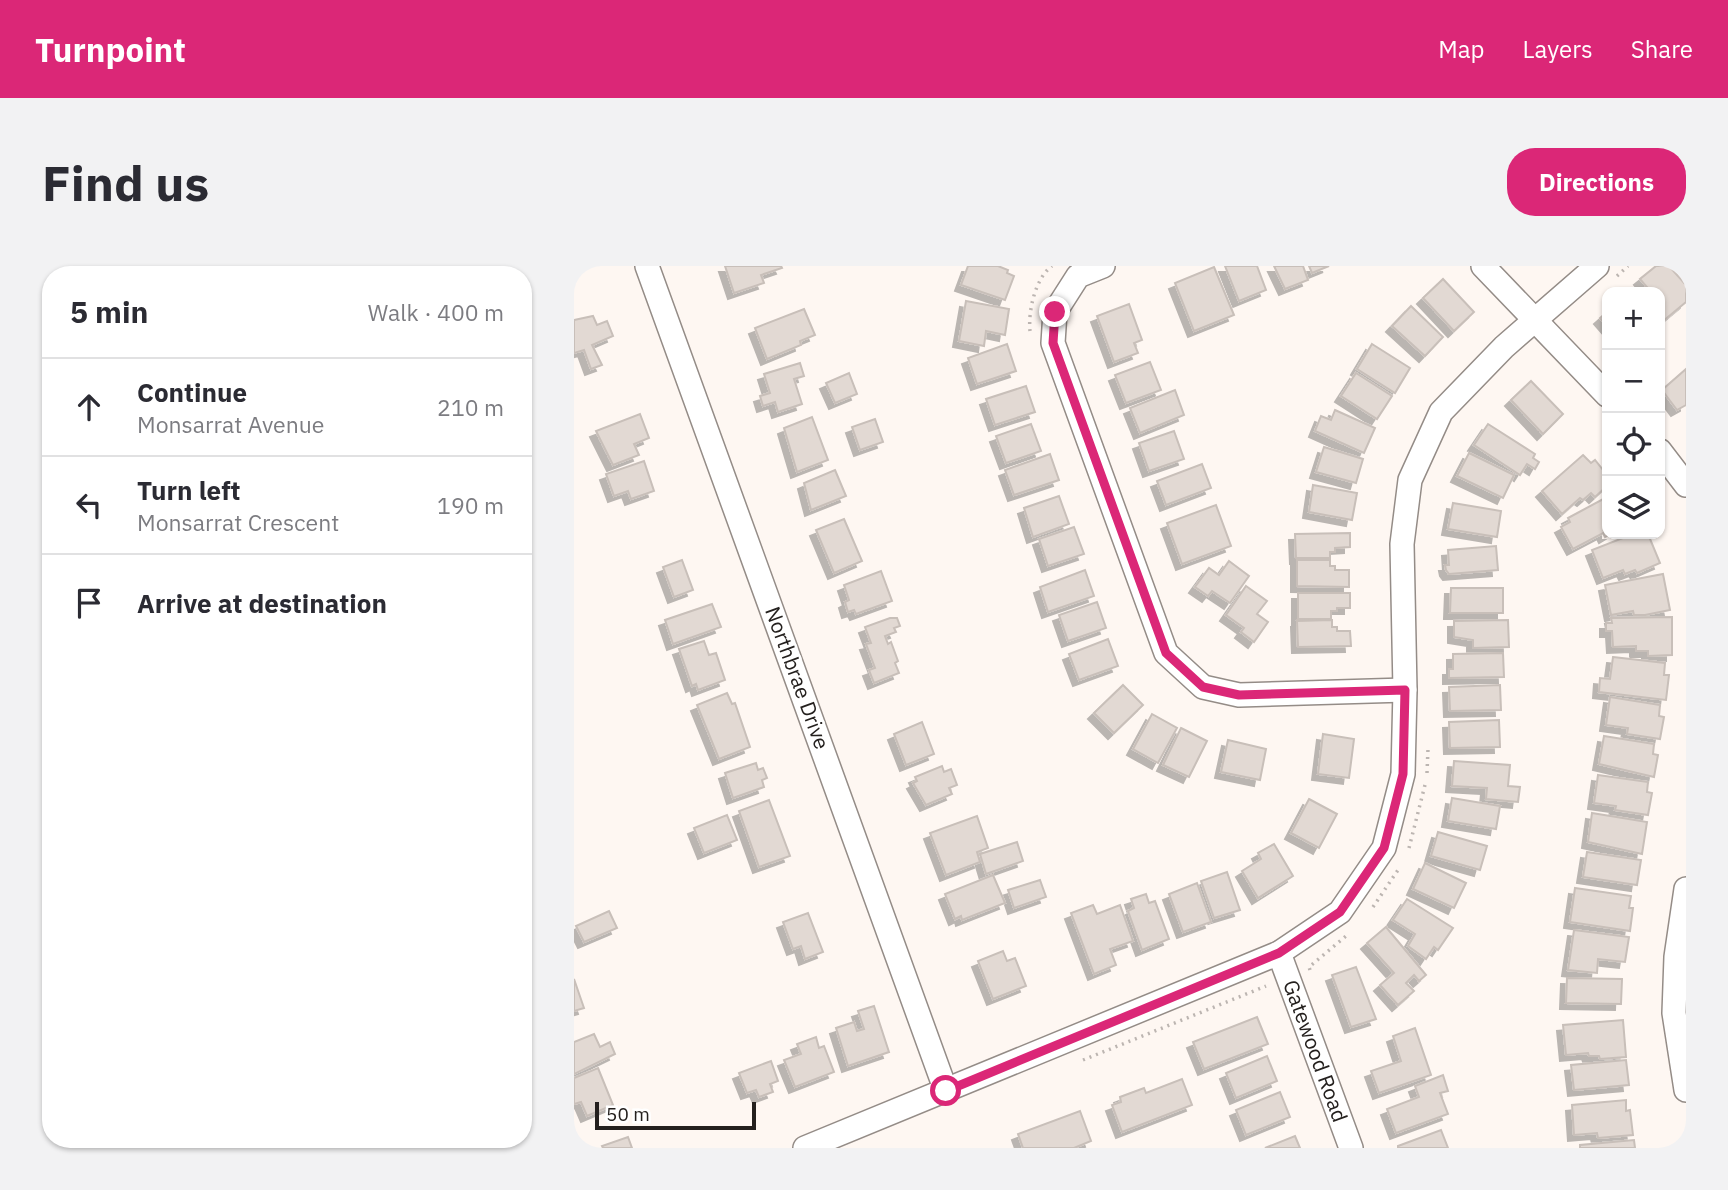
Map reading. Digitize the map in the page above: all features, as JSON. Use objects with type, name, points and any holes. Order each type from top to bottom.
[{"type":"street","name":"Northbrae Drive","points":[[648,266],[946,1091]]},
{"type":"street","points":[[1103,266],[1078,276],[1055,312],[1053,343],[1166,653],[1203,687],[1239,695],[1405,690]]},
{"type":"street","points":[[1482,266],[1602,390]]},
{"type":"street","points":[[806,1148],[1279,953],[1340,912],[1384,848],[1403,774],[1405,690],[1402,544],[1410,480],[1441,412],[1504,347],[1536,320],[1602,275]]},
{"type":"street","points":[[1665,458],[1686,485]]},
{"type":"street","points":[[1686,889],[1676,957],[1674,1013],[1686,1090]]},
{"type":"street","name":"Gatewood Road","points":[[1279,953],[1351,1148]]},
{"type":"path","points":[[1602,275],[1628,266]]},
{"type":"building","points":[[725,266],[782,268],[761,275],[764,283],[734,293]]},
{"type":"building","points":[[968,266],[998,266],[1008,270],[1007,273],[1014,276],[1005,300],[961,285]]},
{"type":"building","points":[[1225,266],[1257,266],[1266,290],[1239,301]]},
{"type":"building","points":[[1274,266],[1303,266],[1308,280],[1285,289]]},
{"type":"building","points":[[1309,266],[1329,266],[1312,273]]},
{"type":"building","points":[[1656,266],[1669,266],[1686,285],[1686,302],[1665,320],[1665,287],[1647,287],[1640,279]]},
{"type":"building","points":[[1214,267],[1234,315],[1194,331],[1175,283]]},
{"type":"building","points":[[1443,279],[1474,312],[1454,331],[1423,298]]},
{"type":"building","points":[[966,301],[1009,309],[1005,335],[986,331],[984,346],[959,341]]},
{"type":"building","points":[[1129,304],[1142,340],[1134,343],[1138,353],[1114,362],[1097,316]]},
{"type":"building","points":[[1411,306],[1443,337],[1425,356],[1392,326]]},
{"type":"building","points":[[804,309],[815,335],[800,341],[801,345],[767,359],[755,328]]},
{"type":"building","points":[[593,316],[597,325],[607,321],[613,336],[592,345],[602,365],[591,369],[584,350],[574,353],[574,320]]},
{"type":"building","points":[[1007,344],[1016,371],[977,384],[968,358]]},
{"type":"building","points":[[1372,344],[1410,368],[1395,393],[1357,369]]},
{"type":"building","points":[[1150,362],[1161,390],[1126,403],[1115,375]]},
{"type":"building","points":[[800,363],[804,376],[794,379],[802,404],[778,412],[775,402],[763,406],[760,396],[770,393],[764,374]]},
{"type":"building","points":[[1686,369],[1686,405],[1677,410],[1665,394],[1665,387]]},
{"type":"building","points":[[849,373],[857,394],[835,403],[826,383]]},
{"type":"building","points":[[1356,373],[1392,396],[1377,419],[1341,396]]},
{"type":"building","points":[[1531,381],[1563,414],[1543,434],[1511,400]]},
{"type":"building","points":[[1026,386],[1035,412],[995,425],[986,399]]},
{"type":"building","points":[[1175,390],[1184,415],[1140,433],[1130,408]]},
{"type":"building","points":[[1335,410],[1375,428],[1364,453],[1315,431],[1321,416],[1331,420]]},
{"type":"building","points":[[640,414],[649,438],[634,444],[639,455],[613,465],[596,431]]},
{"type":"building","points":[[812,417],[828,460],[797,472],[784,428]]},
{"type":"building","points":[[875,419],[883,442],[860,450],[852,427]]},
{"type":"building","points":[[1031,424],[1041,451],[1006,463],[996,436]]},
{"type":"building","points":[[1488,424],[1535,454],[1533,458],[1539,462],[1535,469],[1527,464],[1520,475],[1474,445]]},
{"type":"building","points":[[1174,431],[1184,459],[1149,471],[1139,443]]},
{"type":"building","points":[[1324,447],[1363,459],[1356,483],[1316,472]]},
{"type":"building","points":[[1469,453],[1514,475],[1503,498],[1457,476]]},
{"type":"building","points":[[1050,454],[1059,480],[1014,495],[1005,470]]},
{"type":"building","points":[[1583,455],[1591,463],[1595,460],[1602,469],[1602,491],[1595,497],[1591,493],[1583,500],[1580,498],[1562,514],[1542,491]]},
{"type":"building","points":[[644,461],[654,491],[631,499],[628,491],[614,496],[606,474]]},
{"type":"building","points":[[1202,464],[1211,488],[1166,505],[1157,481]]},
{"type":"building","points":[[835,470],[846,496],[811,510],[804,483]]},
{"type":"building","points":[[1313,485],[1357,493],[1352,520],[1309,512]]},
{"type":"building","points":[[1059,496],[1069,524],[1033,537],[1024,508]]},
{"type":"building","points":[[1602,500],[1602,534],[1573,549],[1561,527],[1570,522],[1568,518]]},
{"type":"building","points":[[1453,503],[1501,511],[1497,537],[1448,529]]},
{"type":"building","points":[[1216,505],[1231,546],[1182,564],[1167,523]]},
{"type":"building","points":[[844,519],[862,561],[834,573],[816,530]]},
{"type":"building","points":[[1074,527],[1084,554],[1048,566],[1039,539]]},
{"type":"building","points":[[1350,533],[1350,547],[1335,548],[1335,552],[1330,552],[1330,558],[1296,558],[1295,534]]},
{"type":"building","points":[[1620,539],[1650,539],[1660,563],[1637,573],[1635,570],[1625,574],[1623,570],[1603,578],[1592,550]]},
{"type":"building","points":[[1496,546],[1498,570],[1449,574],[1446,570],[1445,565],[1449,565],[1448,550]]},
{"type":"building","points":[[682,560],[693,590],[674,597],[663,567]]},
{"type":"building","points":[[1297,560],[1330,560],[1330,566],[1335,566],[1335,570],[1349,570],[1349,587],[1297,586]]},
{"type":"building","points":[[1229,561],[1249,576],[1230,603],[1212,591],[1208,596],[1195,587],[1209,568],[1219,575]]},
{"type":"building","points":[[1085,570],[1094,596],[1048,612],[1040,587]]},
{"type":"building","points":[[881,571],[892,601],[856,614],[854,610],[848,612],[845,602],[849,600],[844,585]]},
{"type":"building","points":[[1663,574],[1670,610],[1645,615],[1634,615],[1633,611],[1611,615],[1605,585]]},
{"type":"building","points":[[1246,586],[1267,601],[1257,614],[1268,622],[1254,642],[1241,632],[1244,628],[1226,615]]},
{"type":"building","points":[[1451,588],[1503,588],[1503,613],[1450,613]]},
{"type":"building","points":[[1298,593],[1350,593],[1350,608],[1331,611],[1331,619],[1298,619]]},
{"type":"building","points":[[1097,602],[1106,628],[1068,641],[1059,615]]},
{"type":"building","points":[[712,604],[721,627],[673,644],[665,620]]},
{"type":"building","points":[[1672,617],[1672,655],[1648,656],[1648,651],[1636,651],[1636,646],[1613,647],[1612,631],[1606,631],[1606,623],[1612,623],[1611,618]]},
{"type":"building","points":[[897,618],[900,626],[894,628],[896,632],[885,636],[888,644],[891,642],[899,673],[874,683],[869,670],[875,668],[866,644],[871,643],[865,627]]},
{"type":"building","points":[[1332,620],[1332,627],[1337,627],[1337,631],[1350,631],[1351,646],[1298,647],[1297,621]]},
{"type":"building","points":[[1508,620],[1509,647],[1473,648],[1473,640],[1454,637],[1454,621]]},
{"type":"building","points":[[1108,639],[1118,666],[1079,680],[1069,654]]},
{"type":"building","points":[[704,641],[709,655],[716,653],[725,680],[698,690],[696,684],[692,686],[679,649]]},
{"type":"building","points":[[1503,653],[1504,677],[1449,678],[1449,669],[1453,669],[1453,654]]},
{"type":"building","points":[[1613,657],[1665,663],[1664,675],[1669,675],[1666,700],[1599,692],[1600,678],[1610,679]]},
{"type":"building","points":[[1123,685],[1143,705],[1114,733],[1094,713]]},
{"type":"building","points":[[1500,685],[1501,710],[1450,711],[1449,687]]},
{"type":"building","points":[[727,693],[732,704],[735,703],[750,747],[719,759],[697,705]]},
{"type":"building","points":[[1610,697],[1660,705],[1659,716],[1664,717],[1660,739],[1627,734],[1628,728],[1606,725]]},
{"type":"building","points":[[1152,714],[1177,728],[1158,763],[1133,749]]},
{"type":"building","points":[[1499,720],[1500,747],[1450,748],[1449,722]]},
{"type":"building","points":[[922,722],[934,754],[906,765],[894,734]]},
{"type":"building","points":[[1181,728],[1207,741],[1189,777],[1163,765]]},
{"type":"building","points":[[1323,734],[1354,739],[1349,778],[1318,774]]},
{"type":"building","points":[[1604,736],[1654,744],[1653,754],[1658,755],[1654,777],[1599,764]]},
{"type":"building","points":[[1228,740],[1266,749],[1260,780],[1221,772]]},
{"type":"building","points":[[1454,761],[1510,765],[1508,786],[1520,787],[1518,802],[1486,799],[1487,788],[1452,786]]},
{"type":"building","points":[[756,763],[758,770],[763,768],[767,778],[762,780],[764,787],[733,798],[725,773]]},
{"type":"building","points":[[942,766],[944,772],[951,769],[957,785],[949,788],[952,794],[926,805],[913,783],[917,781],[915,777]]},
{"type":"building","points":[[1598,775],[1648,782],[1647,792],[1652,793],[1648,815],[1615,810],[1616,806],[1594,803]]},
{"type":"building","points":[[1452,798],[1500,806],[1496,829],[1448,821]]},
{"type":"building","points":[[1309,799],[1337,814],[1319,848],[1291,833]]},
{"type":"building","points":[[769,800],[790,856],[759,867],[739,811]]},
{"type":"building","points":[[1592,813],[1647,822],[1642,854],[1588,842]]},
{"type":"building","points":[[727,815],[737,840],[704,853],[694,828]]},
{"type":"building","points":[[977,816],[988,848],[977,852],[980,862],[946,875],[930,833]]},
{"type":"building","points":[[1438,832],[1487,846],[1480,870],[1431,856]]},
{"type":"building","points":[[1017,842],[1023,861],[986,874],[980,854]]},
{"type":"building","points":[[1274,844],[1293,876],[1258,898],[1242,871],[1261,859],[1258,853]]},
{"type":"building","points":[[1587,852],[1641,860],[1637,885],[1583,877]]},
{"type":"building","points":[[1425,863],[1466,883],[1454,908],[1413,889]]},
{"type":"building","points":[[1227,872],[1240,910],[1214,918],[1201,881]]},
{"type":"building","points":[[993,875],[1005,903],[962,920],[961,916],[955,919],[945,894]]},
{"type":"building","points":[[1040,880],[1046,897],[1014,908],[1008,890]]},
{"type":"building","points":[[1197,883],[1211,922],[1183,932],[1169,894]]},
{"type":"building","points":[[1575,888],[1631,896],[1629,908],[1633,908],[1630,931],[1570,922]]},
{"type":"building","points":[[1146,894],[1149,903],[1155,901],[1169,939],[1142,950],[1128,911],[1134,908],[1131,899]]},
{"type":"building","points":[[1407,899],[1453,928],[1438,950],[1434,947],[1426,959],[1408,946],[1415,934],[1393,920]]},
{"type":"building","points":[[1093,905],[1097,914],[1120,905],[1133,941],[1110,949],[1116,965],[1094,974],[1071,913]]},
{"type":"building","points":[[609,911],[617,928],[584,942],[576,926]]},
{"type":"building","points":[[808,913],[823,952],[805,959],[801,946],[793,949],[783,922]]},
{"type":"building","points":[[1386,927],[1426,975],[1419,981],[1414,975],[1406,983],[1414,991],[1398,1005],[1380,985],[1394,973],[1367,943]]},
{"type":"building","points":[[1574,930],[1629,937],[1625,962],[1598,959],[1597,973],[1568,970]]},
{"type":"building","points":[[1003,951],[1007,961],[1015,958],[1026,986],[993,999],[978,961]]},
{"type":"building","points":[[1356,967],[1376,1019],[1351,1027],[1332,975]]},
{"type":"building","points":[[1567,978],[1622,979],[1621,1004],[1566,1003]]},
{"type":"building","points":[[574,979],[584,1008],[574,1011]]},
{"type":"building","points":[[874,1006],[889,1052],[848,1066],[836,1028],[854,1022],[857,1031],[864,1029],[858,1011]]},
{"type":"building","points":[[1257,1017],[1268,1044],[1204,1069],[1193,1042]]},
{"type":"building","points":[[1623,1020],[1626,1057],[1600,1059],[1599,1056],[1589,1056],[1588,1053],[1566,1055],[1563,1025]]},
{"type":"building","points":[[1415,1028],[1431,1075],[1379,1093],[1371,1071],[1401,1061],[1393,1036]]},
{"type":"building","points":[[594,1034],[600,1047],[610,1042],[615,1054],[574,1074],[574,1042]]},
{"type":"building","points":[[816,1037],[819,1048],[824,1046],[834,1072],[795,1087],[784,1060],[801,1054],[797,1044]]},
{"type":"building","points":[[1267,1056],[1277,1081],[1236,1098],[1226,1073]]},
{"type":"building","points":[[1626,1060],[1629,1085],[1574,1090],[1571,1065]]},
{"type":"building","points":[[771,1061],[778,1081],[770,1084],[773,1092],[759,1097],[756,1090],[747,1093],[739,1073]]},
{"type":"building","points":[[598,1068],[613,1105],[587,1116],[581,1102],[574,1104],[574,1078]]},
{"type":"building","points":[[1443,1075],[1448,1091],[1440,1093],[1448,1114],[1396,1133],[1387,1109],[1419,1097],[1415,1086]]},
{"type":"building","points":[[1182,1079],[1192,1105],[1122,1132],[1112,1105],[1121,1102],[1120,1097],[1144,1088],[1146,1093]]},
{"type":"building","points":[[1280,1092],[1290,1117],[1246,1135],[1236,1110]]},
{"type":"building","points":[[1626,1100],[1626,1111],[1630,1110],[1633,1135],[1598,1138],[1597,1133],[1574,1135],[1572,1105]]},
{"type":"building","points":[[1080,1111],[1091,1141],[1074,1148],[1023,1148],[1018,1134]]},
{"type":"building","points":[[1441,1130],[1448,1148],[1398,1148],[1398,1146]]},
{"type":"building","points":[[1295,1136],[1300,1148],[1265,1148]]},
{"type":"building","points":[[628,1137],[632,1148],[602,1146]]},
{"type":"building","points":[[1634,1140],[1635,1148],[1580,1148],[1580,1145]]},
{"type":"route","points":[[946,1091],[1279,953],[1340,912],[1384,848],[1403,774],[1405,690],[1239,695],[1203,687],[1166,653],[1053,343],[1055,312]]}]
